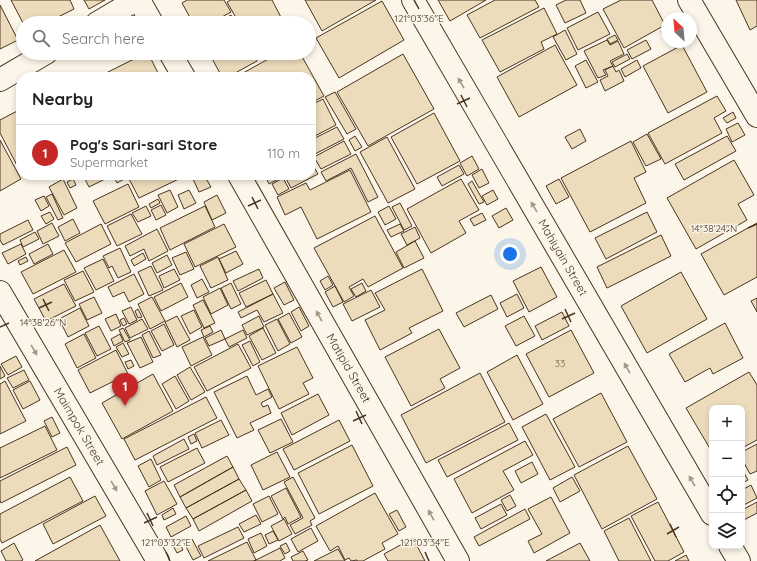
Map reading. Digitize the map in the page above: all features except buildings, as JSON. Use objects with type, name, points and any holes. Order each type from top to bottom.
[{"type":"street","points":[[109,16],[138,0],[148,16]]},
{"type":"street","name":"Mahiyain Street","points":[[414,0],[711,513]]},
{"type":"street","points":[[689,0],[757,116]]},
{"type":"street","points":[[0,80],[34,60]]},
{"type":"street","points":[[174,60],[181,72]]},
{"type":"street","name":"Matipid Street","points":[[242,180],[458,561]]},
{"type":"street","name":"Maimpok Street","points":[[0,292],[158,561]]},
{"type":"street","points":[[732,549],[739,561]]},
{"type":"place","name":"Pog's Sari-sari Store","points":[[125,406]]}]
